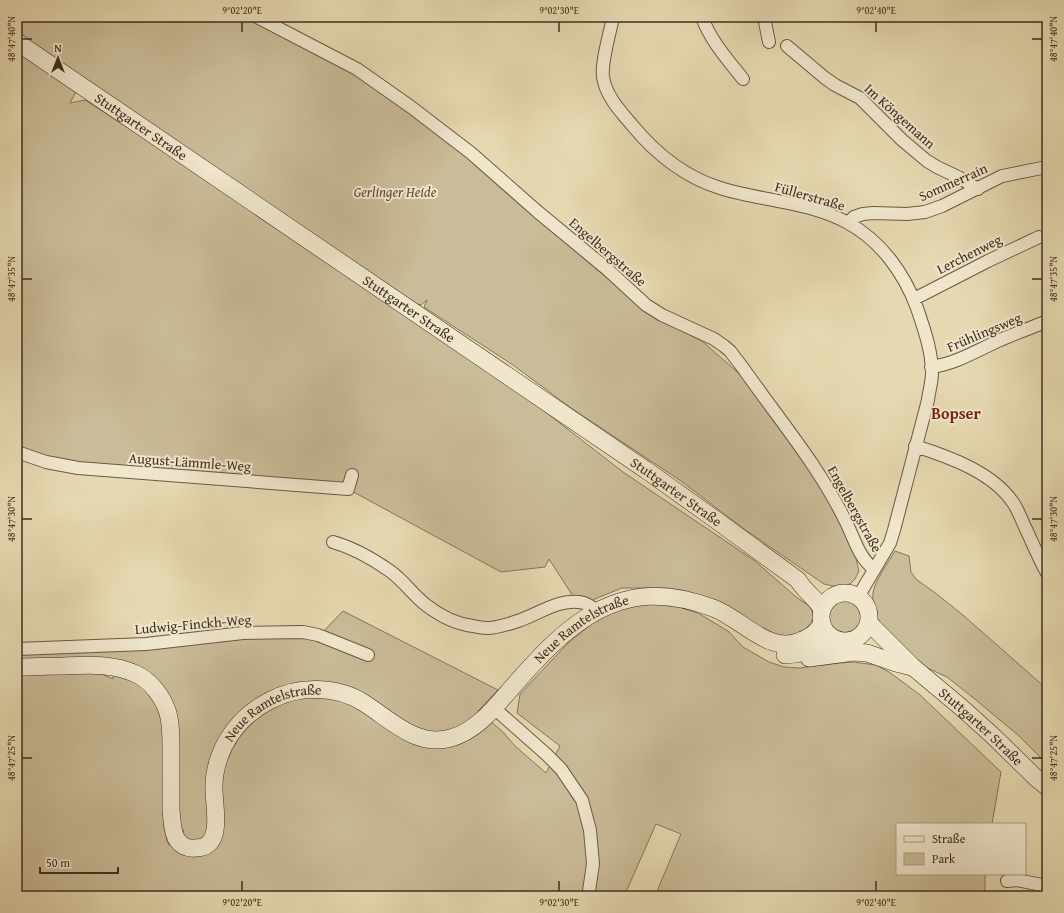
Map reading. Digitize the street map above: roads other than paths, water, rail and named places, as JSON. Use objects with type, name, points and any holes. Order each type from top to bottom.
[{"type":"main road","name":"Stuttgarter Straße","points":[[17,42],[646,470],[798,580],[806,582],[829,594],[836,595]]},
{"type":"main road","name":"Stuttgarter Straße","points":[[798,580],[801,586],[820,604],[822,616]]},
{"type":"main road","points":[[841,593],[847,593],[858,597],[867,605],[870,623],[865,632],[858,639],[846,642],[835,639],[824,630],[822,616],[827,600],[841,593]]},
{"type":"main road","name":"Neue Ramtelstraße","points":[[17,667],[88,665],[106,666],[132,672],[151,684],[162,700],[168,714],[171,736],[171,802],[173,830],[176,839],[182,845],[190,848],[200,848],[206,845],[214,836],[216,827],[214,785],[215,769],[227,739],[247,715],[274,698],[307,690],[336,692],[351,696],[364,703],[397,726],[417,736],[431,740],[447,739],[462,734],[484,718],[546,651],[569,630],[584,619],[614,603],[645,597],[677,598],[714,608],[755,634],[780,644],[795,643],[814,634],[822,616]]},
{"type":"main road","name":"Neue Ramtelstraße","points":[[699,604],[749,642],[766,652],[780,655],[793,655],[806,652],[835,639]]},
{"type":"main road","name":"Stuttgarter Straße","points":[[870,623],[873,628],[913,667],[962,708],[1047,787]]},
{"type":"main road","name":"Stuttgarter Straße","points":[[858,639],[876,645],[913,667]]},
{"type":"main road","points":[[793,655],[802,658],[812,658],[842,653],[867,653],[913,667]]},
{"type":"street","name":"Engelbergstraße","points":[[257,17],[337,58],[374,80],[471,153],[650,308],[708,336],[730,351],[823,478],[844,516],[862,556],[866,563],[874,569]]},
{"type":"street","points":[[702,17],[713,39],[743,79]]},
{"type":"street","points":[[764,17],[769,42]]},
{"type":"street","name":"Füllerstraße","points":[[612,18],[603,67],[605,84],[609,94],[620,111],[638,133],[658,152],[674,165],[689,174],[719,188],[826,213],[848,223],[874,242],[890,259],[903,277],[914,299],[928,345],[932,375],[928,400],[890,543],[858,597]]},
{"type":"street","name":"Im Köngemann","points":[[787,46],[825,78],[860,98],[902,140],[927,161],[978,188]]},
{"type":"street","name":"Sommerrain","points":[[848,223],[854,218],[863,214],[912,214],[925,212],[942,206],[1002,176],[1047,167]]},
{"type":"street","name":"Lerchenweg","points":[[914,299],[999,255],[1039,237]]},
{"type":"street","name":"Frühlingsweg","points":[[931,367],[958,360],[998,341],[1047,321]]},
{"type":"street","points":[[916,446],[958,462],[988,478],[998,486],[1006,494],[1018,511],[1047,573]]},
{"type":"street","name":"August-Lämmle-Weg","points":[[17,452],[46,462],[78,468],[348,489],[352,475]]},
{"type":"street","points":[[334,542],[345,545],[373,560],[391,572],[425,604],[440,614],[456,622],[470,626],[489,628],[505,625],[519,621],[543,610],[570,602],[584,603],[598,611]]},
{"type":"street","name":"Ludwig-Finckh-Weg","points":[[17,649],[146,644],[242,633],[303,632],[318,635],[368,655]]},
{"type":"street","points":[[494,708],[561,769],[582,800],[590,830],[593,864],[588,896]]},
{"type":"street","points":[[1007,881],[1017,880],[1047,886]]},
{"type":"district","name":"Bopser","points":[[956,413]]},
{"type":"park label","name":"Gerlinger Heide","points":[[395,192]]}]
